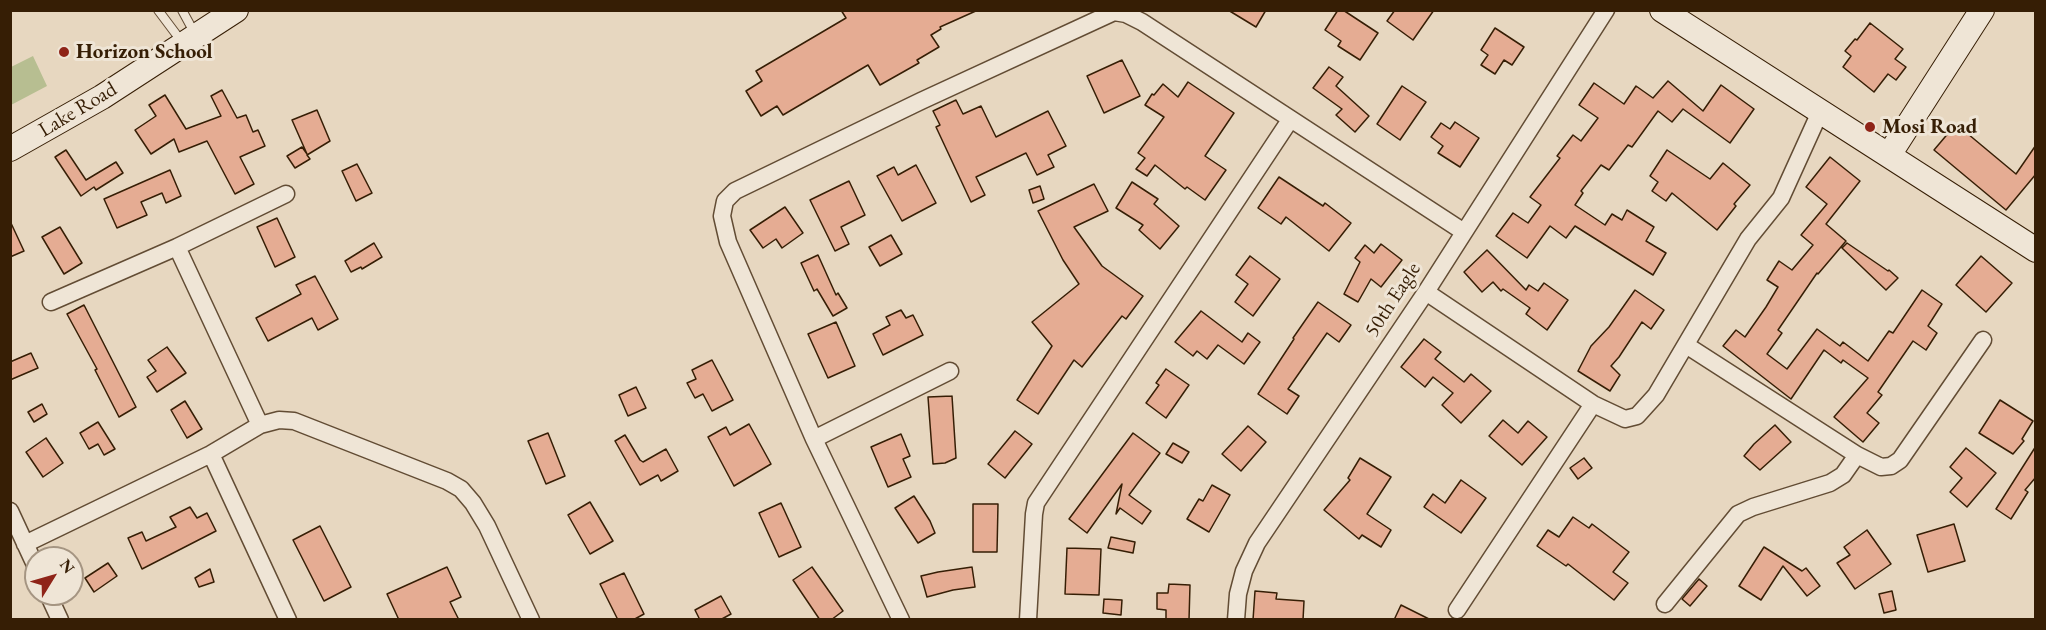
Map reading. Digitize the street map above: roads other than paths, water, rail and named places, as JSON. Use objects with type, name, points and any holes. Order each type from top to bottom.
[{"type":"main road","name":"Lake Road","points":[[10,149],[102,97],[236,10]]},
{"type":"main road","points":[[1662,10],[2036,250]]},
{"type":"main road","points":[[1888,155],[1982,10]]},
{"type":"street","name":"50th Eagle","points":[[1236,620],[1238,594],[1244,572],[1257,543],[1426,292],[1606,10]]},
{"type":"street","points":[[901,620],[814,439],[728,242],[722,216],[725,201],[735,191],[921,101],[1114,12],[1126,14],[1142,22],[1464,232]]},
{"type":"street","points":[[1426,292],[1593,404],[1624,419],[1637,416],[1656,395],[1748,239],[1781,198],[1820,112]]},
{"type":"street","points":[[1028,620],[1036,503],[1290,120]]},
{"type":"street","points":[[51,303],[177,247],[286,194]]},
{"type":"street","points":[[177,247],[260,425]]},
{"type":"street","points":[[1686,345],[1857,455],[1881,467],[1891,466],[1900,460],[1983,340]]},
{"type":"street","points":[[814,439],[950,371]]},
{"type":"street","points":[[1457,610],[1593,404]]},
{"type":"street","points":[[10,511],[25,544],[211,454],[260,425],[279,420],[294,421],[447,481],[461,489],[487,526],[531,620]]},
{"type":"street","points":[[211,454],[288,620]]},
{"type":"street","points":[[1665,604],[1738,514],[1753,507],[1830,483],[1843,475],[1857,455]]},
{"type":"street","points":[[54,606],[60,620]]},
{"type":"lane","points":[[158,10],[190,40]]},
{"type":"lane","points":[[182,10],[190,40]]},
{"type":"place","name":"Horizon School","points":[[64,52]]},
{"type":"place","name":"Mosi Road","points":[[1870,127]]}]
